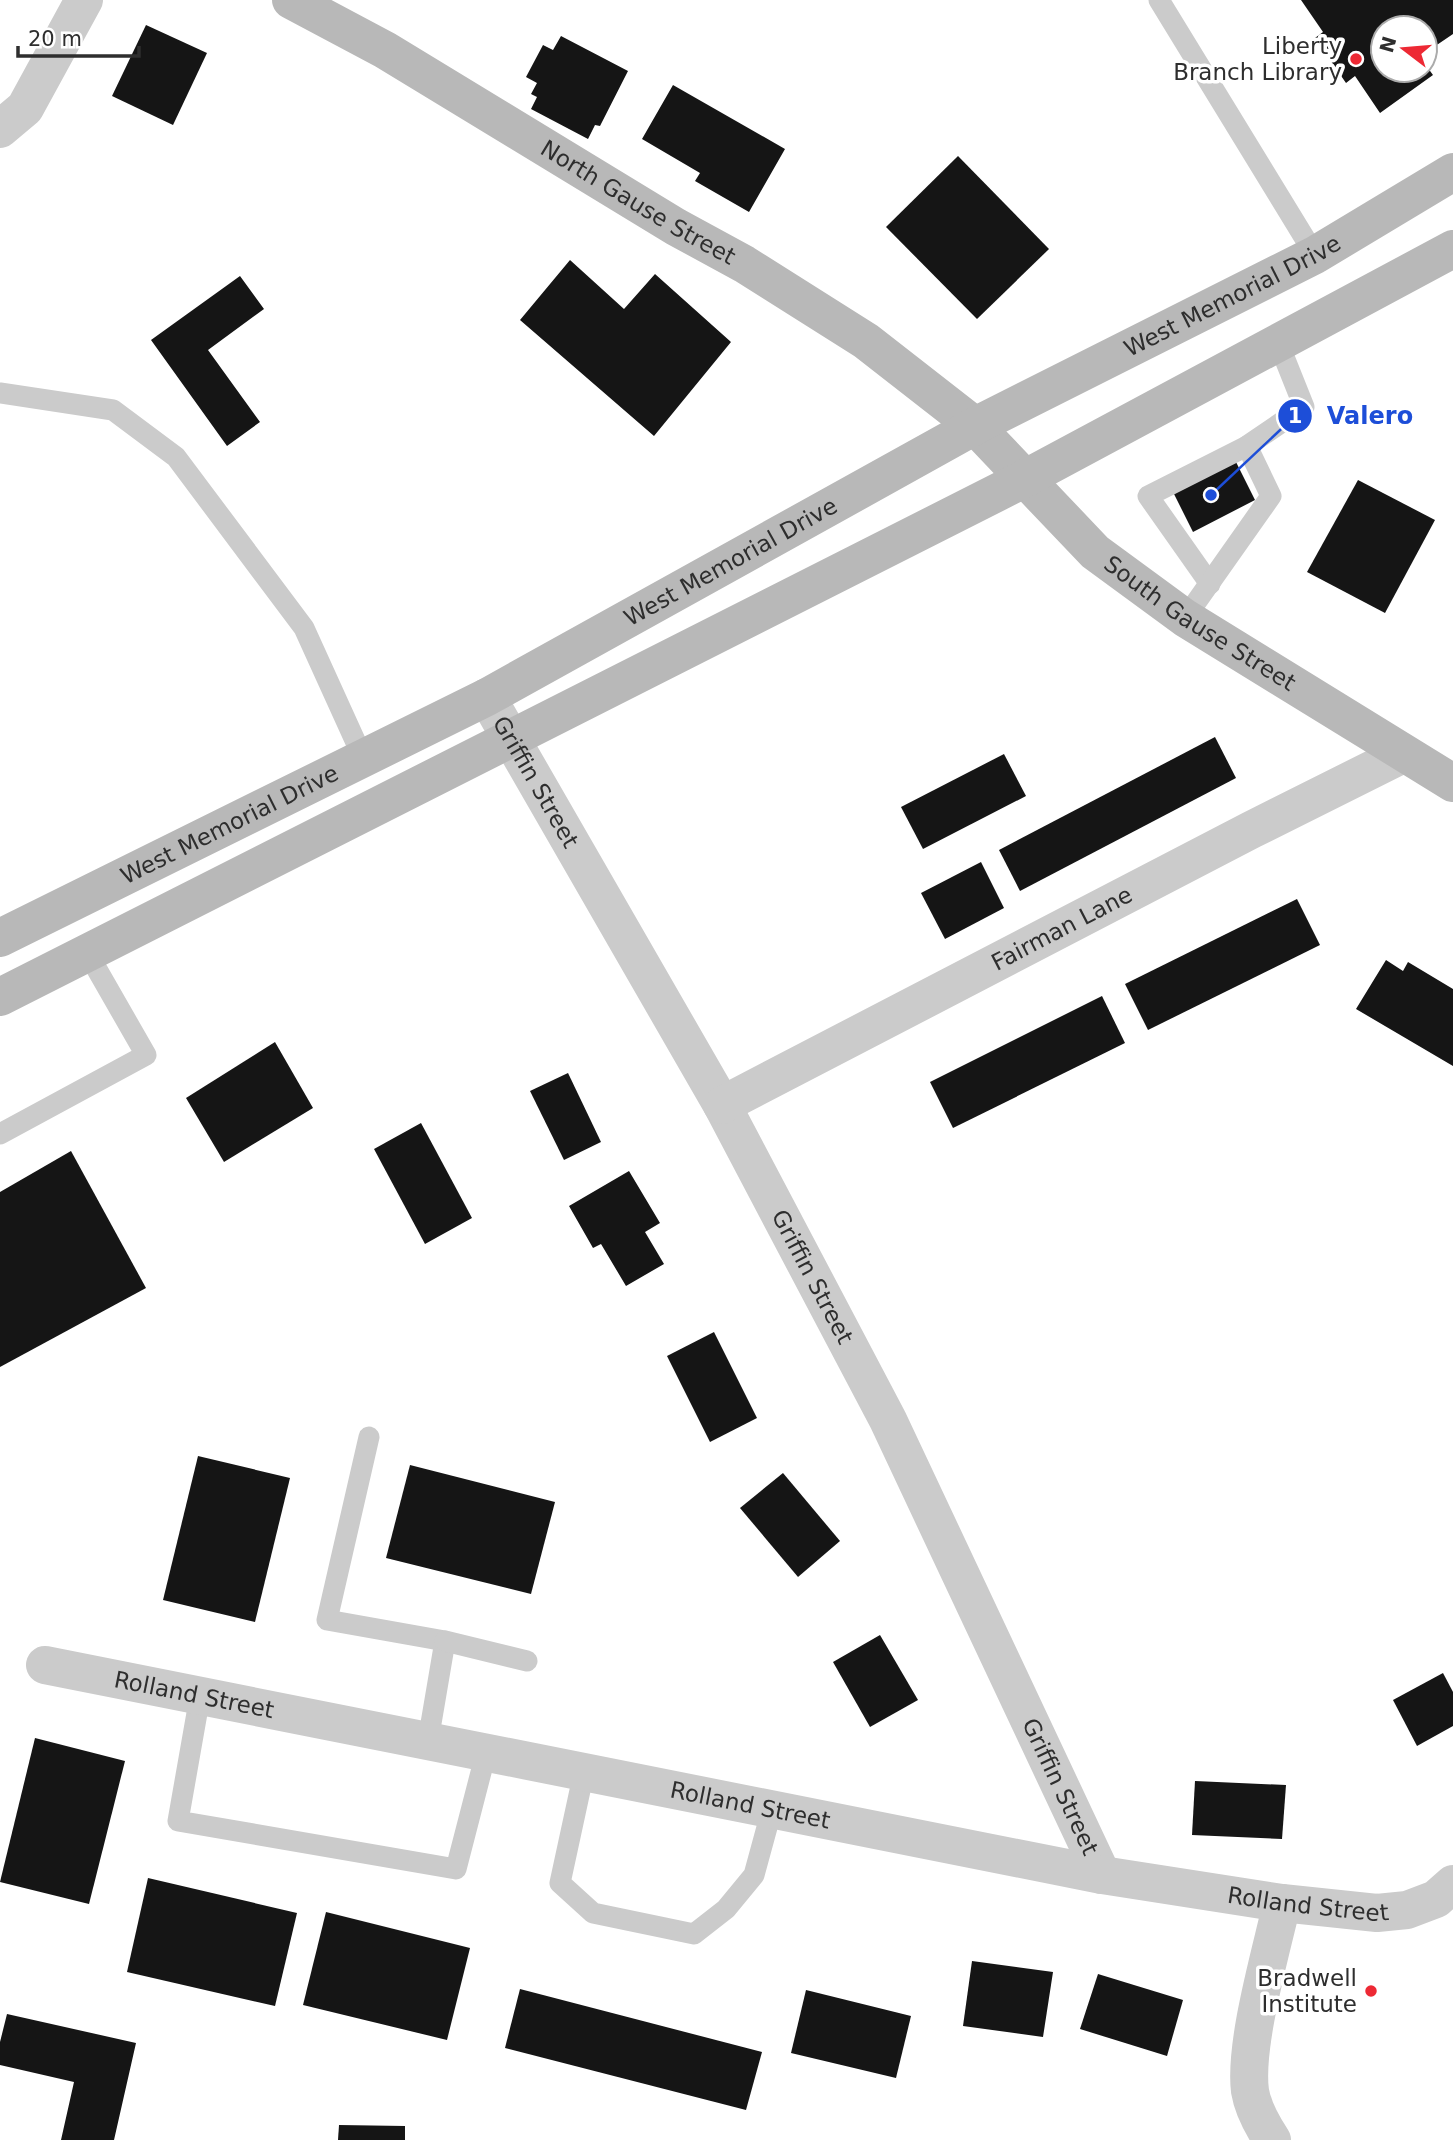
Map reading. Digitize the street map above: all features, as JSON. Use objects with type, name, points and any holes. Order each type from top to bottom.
[{"type":"main road","name":"North Gause Street","points":[[290,0],[385,50],[676,227],[744,264],[866,341],[975,426]]},
{"type":"main road","name":"West Memorial Drive","points":[[0,938],[487,697],[975,426],[1315,255],[1453,172]]},
{"type":"main road","points":[[0,997],[1024,478],[1453,249]]},
{"type":"main road","name":"South Gause Street","points":[[975,426],[1095,552],[1185,618],[1453,783]]},
{"type":"street","points":[[0,129],[25,108],[84,0]]},
{"type":"street","name":"Griffin Street","points":[[487,697],[722,1105],[888,1420],[1102,1875]]},
{"type":"street","name":"Fairman Lane","points":[[722,1105],[1403,754]]},
{"type":"street","name":"Rolland Street","points":[[45,1665],[1102,1875],[1282,1903],[1377,1913],[1407,1910],[1427,1902],[1453,1884]]},
{"type":"street","points":[[1272,2140],[1259,2121],[1250,2091],[1253,2041],[1282,1903]]},
{"type":"lane","points":[[1159,0],[1315,255]]},
{"type":"lane","points":[[1210,584],[1148,496],[1247,446],[1304,407],[1278,342]]},
{"type":"lane","points":[[0,393],[113,410],[176,457],[304,628],[363,758]]},
{"type":"lane","points":[[1185,618],[1270,496],[1247,446]]},
{"type":"lane","points":[[0,1134],[146,1055],[87,952]]},
{"type":"lane","points":[[369,1437],[327,1620],[445,1641],[527,1661]]},
{"type":"lane","points":[[428,1741],[445,1641]]},
{"type":"lane","points":[[200,1696],[178,1821],[456,1869],[486,1753]]},
{"type":"lane","points":[[584,1772],[561,1883],[593,1913],[694,1934],[726,1909],[754,1875],[772,1810]]},
{"type":"building","name":"Liberty Branch Library","points":[[1301,0],[1453,0],[1453,34],[1439,44],[1439,14],[1369,14],[1369,84],[1420,84],[1380,113],[1355,76],[1346,83],[1315,38],[1323,32]]},
{"type":"building","points":[[146,25],[207,53],[173,125],[112,96]]},
{"type":"building","points":[[561,36],[628,71],[600,126],[595,125],[588,139],[531,109],[537,97],[531,94],[537,83],[526,77],[543,45],[553,50]]},
{"type":"building","points":[[673,85],[785,149],[749,212],[695,181],[700,173],[642,139]]},
{"type":"building","points":[[958,156],[1049,249],[977,319],[886,227]]},
{"type":"building","points":[[570,260],[624,309],[655,274],[731,342],[654,436],[520,320]]},
{"type":"building","points":[[240,276],[264,309],[208,350],[260,422],[227,446],[151,340]]},
{"type":"building","points":[[1235,460],[1255,500],[1193,532],[1173,492]]},
{"type":"building","points":[[1358,480],[1435,520],[1385,613],[1307,572]]},
{"type":"building","points":[[1215,737],[1236,778],[1020,891],[999,850]]},
{"type":"building","points":[[1004,754],[1026,796],[923,849],[901,807]]},
{"type":"building","points":[[981,862],[1004,908],[945,939],[921,893]]},
{"type":"building","points":[[1297,899],[1320,945],[1148,1030],[1125,984]]},
{"type":"building","points":[[1386,960],[1403,971],[1408,962],[1453,989],[1453,1066],[1356,1009]]},
{"type":"building","points":[[1102,996],[1125,1043],[953,1128],[930,1082]]},
{"type":"building","points":[[275,1042],[313,1108],[224,1162],[186,1098]]},
{"type":"building","points":[[568,1073],[601,1142],[564,1160],[530,1091]]},
{"type":"building","points":[[421,1123],[472,1218],[425,1244],[374,1149]]},
{"type":"building","points":[[71,1151],[146,1288],[0,1367],[0,1192]]},
{"type":"building","points":[[629,1171],[660,1223],[645,1232],[664,1264],[626,1286],[601,1244],[593,1248],[569,1206]]},
{"type":"building","points":[[714,1332],[757,1418],[710,1442],[667,1356]]},
{"type":"building","points":[[198,1456],[290,1478],[255,1622],[163,1600]]},
{"type":"building","points":[[410,1465],[555,1502],[531,1594],[386,1558]]},
{"type":"building","points":[[783,1473],[840,1541],[798,1577],[740,1508]]},
{"type":"building","points":[[880,1635],[918,1700],[870,1727],[833,1662]]},
{"type":"building","points":[[1443,1673],[1453,1692],[1453,1726],[1417,1746],[1393,1700]]},
{"type":"building","points":[[35,1738],[125,1761],[89,1904],[0,1882]]},
{"type":"building","points":[[1195,1781],[1286,1785],[1282,1839],[1192,1835]]},
{"type":"building","points":[[148,1878],[297,1913],[275,2006],[127,1972]]},
{"type":"building","points":[[326,1912],[470,1948],[447,2040],[303,2005]]},
{"type":"building","points":[[972,1961],[1053,1972],[1043,2037],[963,2026]]},
{"type":"building","points":[[1098,1974],[1183,2000],[1167,2056],[1080,2029]]},
{"type":"building","points":[[520,1989],[762,2052],[746,2110],[505,2048]]},
{"type":"building","points":[[806,1990],[911,2016],[896,2078],[791,2053]]},
{"type":"building","points":[[7,2014],[136,2043],[114,2140],[61,2140],[74,2082],[0,2065],[0,2042]]},
{"type":"building","points":[[339,2125],[405,2126],[405,2140],[338,2140]]},
{"type":"place","name":"Liberty Branch Library","points":[[1356,59]]},
{"type":"place","name":"Valero","points":[[1211,495]]},
{"type":"place","name":"Bradwell Institute","points":[[1371,1991]]}]
